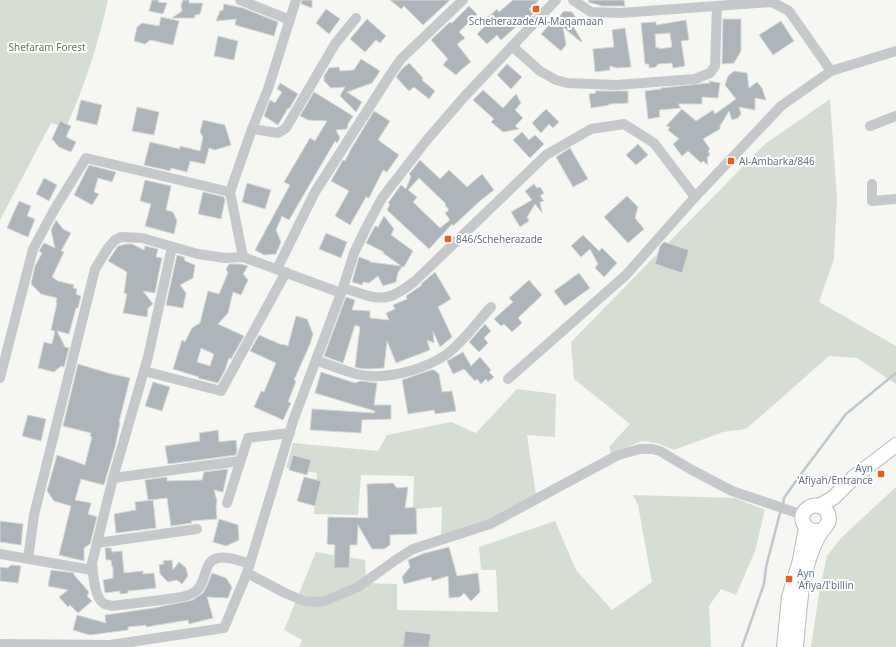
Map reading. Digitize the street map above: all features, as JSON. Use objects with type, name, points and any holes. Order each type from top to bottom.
[{"type":"main road","points":[[819,506],[833,498],[854,477],[896,445]]},
{"type":"main road","points":[[805,522],[814,532],[825,524],[853,491],[896,457]]},
{"type":"main road","points":[[784,647],[790,597],[800,560],[808,508],[812,506],[819,506],[827,512],[825,524],[811,553],[806,572],[796,647]]},
{"type":"street","points":[[240,0],[290,20]]},
{"type":"street","points":[[242,257],[230,192],[268,89],[296,0]]},
{"type":"street","points":[[144,371],[221,391],[281,271],[315,192],[401,59],[463,0]]},
{"type":"street","points":[[0,644],[110,645],[224,628],[248,568],[290,432],[342,291],[354,253],[382,198],[426,141],[464,97],[556,0]]},
{"type":"street","points":[[573,0],[591,12],[620,13],[772,2],[789,10],[831,71]]},
{"type":"street","points":[[512,46],[540,71],[556,80],[567,83],[616,85],[695,79],[710,74],[715,66],[717,6]]},
{"type":"street","points":[[252,129],[278,133],[286,128],[335,44],[356,18]]},
{"type":"street","points":[[508,379],[626,274],[695,197],[781,106],[831,71],[896,51]]},
{"type":"street","points":[[870,126],[896,116]]},
{"type":"street","points":[[28,559],[34,515],[95,269],[108,248],[115,240],[121,237],[142,238],[198,254],[225,258],[242,257],[342,291],[378,299],[392,296],[403,291],[546,155],[591,129],[624,124],[654,144],[695,197]]},
{"type":"street","points":[[0,378],[33,249],[54,210],[86,158],[230,192]]},
{"type":"street","points":[[872,184],[872,201],[896,199]]},
{"type":"street","points":[[172,247],[144,371],[92,563],[97,593],[104,604],[112,606],[181,597],[192,594],[201,586],[207,567],[216,558],[229,558],[248,568],[285,592],[304,601],[325,601],[358,587],[413,549],[490,524],[618,455],[640,449],[660,451],[732,491],[805,522]]},
{"type":"street","points":[[316,360],[357,374],[375,376],[404,372],[436,360],[448,353],[491,307]]},
{"type":"street","points":[[227,503],[248,438],[290,432]]},
{"type":"street","points":[[114,478],[240,461]]},
{"type":"street","points":[[97,543],[197,529]]},
{"type":"street","points":[[0,554],[92,570]]},
{"type":"green space","name":"Shefaram Forest","points":[[0,0],[108,0],[90,65],[66,127],[51,123],[0,220]]},
{"type":"green space","points":[[830,99],[837,199],[834,259],[819,302],[896,346],[896,384],[857,358],[829,356],[746,429],[723,432],[674,450],[657,443],[642,441],[611,454],[609,447],[630,424],[574,379],[571,342],[765,144]]},
{"type":"green space","points":[[517,389],[556,394],[555,437],[527,435],[536,495],[523,505],[441,541],[442,507],[413,509],[414,476],[361,475],[358,515],[314,514],[317,473],[286,468],[293,443],[378,451],[387,435],[451,422],[476,433]]},
{"type":"green space","points":[[896,487],[896,647],[811,647],[819,594],[827,556],[841,538]]},
{"type":"green space","points":[[633,495],[735,498],[765,510],[755,551],[736,595],[721,589],[709,606],[711,647],[299,647],[302,640],[284,630],[316,552],[365,560],[366,583],[397,584],[397,610],[498,612],[496,570],[481,570],[479,547],[555,521],[576,570],[612,610],[652,582],[638,505]]},
{"type":"building","points":[[152,0],[159,0],[158,2],[167,3],[163,14],[149,11]]},
{"type":"building","points":[[183,0],[189,0],[189,3],[203,3],[200,14],[195,15],[195,18],[172,18],[182,11],[181,5]]},
{"type":"building","points":[[302,0],[312,0],[312,8],[301,4]]},
{"type":"building","points":[[390,0],[450,0],[423,25],[404,6],[401,9]]},
{"type":"building","points":[[513,0],[539,0],[529,9],[533,14],[519,26],[518,25],[501,40],[497,35],[487,44],[477,34],[487,24],[484,21],[497,9],[499,12]]},
{"type":"building","points":[[589,0],[624,0],[625,6],[602,6],[588,2]]},
{"type":"building","points":[[224,4],[243,8],[278,22],[274,36],[235,25],[236,19],[216,21],[220,11],[223,10]]},
{"type":"building","points":[[469,6],[477,14],[459,32],[465,38],[457,44],[471,62],[456,75],[443,65],[448,59],[431,40],[450,22],[452,23]]},
{"type":"building","points":[[326,9],[340,19],[329,34],[316,23]]},
{"type":"building","points":[[564,11],[572,12],[578,21],[574,28],[582,41],[581,42],[563,27],[566,45],[561,51],[541,34],[549,25],[551,26]]},
{"type":"building","points":[[161,17],[179,21],[173,45],[150,40],[145,44],[134,41],[137,27],[142,23],[159,26]]},
{"type":"building","points":[[367,19],[386,36],[380,43],[376,40],[365,52],[350,39]]},
{"type":"building","points":[[723,19],[741,19],[741,51],[734,63],[722,64]]},
{"type":"building","points":[[686,20],[689,40],[681,41],[685,66],[673,68],[672,63],[658,64],[656,67],[649,68],[649,64],[645,64],[641,23],[656,22],[656,25]],"holes":[[[670,33],[672,47],[656,48],[655,34]]]},
{"type":"building","points":[[781,21],[794,41],[773,55],[759,35]]},
{"type":"building","points":[[625,28],[631,67],[617,68],[610,66],[610,70],[595,72],[593,49],[614,47],[612,30]]},
{"type":"building","points":[[218,36],[238,41],[234,60],[214,56]]},
{"type":"building","points":[[361,59],[380,71],[372,83],[347,92],[362,102],[356,112],[340,96],[345,87],[331,88],[324,81],[324,76],[329,68],[339,67],[340,71],[354,70]]},
{"type":"building","points":[[409,63],[423,78],[422,80],[435,91],[429,99],[414,87],[409,91],[396,77]]},
{"type":"building","points":[[507,64],[522,77],[511,89],[497,75]]},
{"type":"building","points":[[734,71],[747,73],[749,88],[757,82],[762,88],[766,100],[755,98],[755,110],[739,107],[741,114],[738,118],[732,120],[729,111],[720,126],[720,129],[703,139],[710,149],[708,151],[710,155],[707,157],[708,165],[703,161],[701,163],[688,151],[682,156],[673,144],[679,139],[668,130],[670,127],[666,126],[682,109],[696,121],[713,110],[715,114],[736,99],[725,85],[728,76]]},
{"type":"building","points":[[709,81],[720,83],[718,98],[702,97],[702,104],[678,104],[681,108],[659,110],[660,117],[648,119],[645,91],[710,83]]},
{"type":"building","points":[[280,83],[298,94],[278,125],[264,116],[270,100],[275,103],[282,92],[277,89]]},
{"type":"building","points":[[483,90],[503,108],[516,94],[521,103],[515,110],[523,118],[515,126],[519,129],[503,132],[491,122],[494,119],[473,100]]},
{"type":"building","points":[[595,91],[628,91],[628,103],[609,104],[591,108],[589,94],[596,93]]},
{"type":"building","points":[[314,92],[353,116],[347,129],[336,130],[340,138],[337,143],[335,141],[289,220],[282,216],[276,230],[281,242],[276,254],[264,255],[255,250],[290,185],[284,182],[310,138],[315,141],[327,121],[308,120],[300,116]]},
{"type":"building","points":[[81,100],[102,105],[97,125],[76,120]]},
{"type":"building","points":[[137,107],[159,112],[154,135],[132,131]]},
{"type":"building","points":[[546,109],[559,122],[553,128],[549,124],[541,133],[532,123]]},
{"type":"building","points":[[374,111],[390,121],[378,140],[399,155],[387,172],[383,170],[369,198],[366,197],[350,225],[335,216],[349,191],[331,181],[343,160],[345,161]]},
{"type":"building","points":[[203,120],[225,125],[231,145],[215,150],[209,148],[205,164],[190,161],[187,172],[171,168],[170,171],[144,165],[150,142],[180,149],[180,146],[200,151],[203,137],[200,132]]},
{"type":"building","points":[[60,121],[71,126],[66,137],[76,142],[71,152],[59,147],[52,139]]},
{"type":"building","points":[[522,132],[529,140],[535,135],[544,144],[530,158],[513,140]]},
{"type":"building","points":[[638,144],[648,155],[636,165],[626,155]]},
{"type":"building","points":[[570,148],[588,179],[573,187],[556,157]]},
{"type":"building","points":[[420,160],[440,179],[449,170],[467,187],[482,174],[494,190],[453,226],[452,224],[429,249],[387,210],[390,204],[388,203],[401,185],[406,189],[411,176],[409,174]],"holes":[[[419,178],[446,204],[445,205],[449,210],[445,213],[450,220],[440,228],[413,202],[417,197],[408,190]]]},
{"type":"building","points":[[89,165],[116,172],[112,182],[98,178],[94,192],[99,194],[92,205],[74,195]]},
{"type":"building","points":[[44,178],[57,185],[49,201],[36,194]]},
{"type":"building","points":[[145,180],[171,186],[166,210],[173,212],[177,221],[174,234],[145,226],[151,204],[140,201]]},
{"type":"building","points":[[247,183],[271,190],[265,209],[242,202]]},
{"type":"building","points":[[534,184],[537,188],[540,187],[544,193],[540,196],[544,201],[540,202],[542,213],[535,204],[527,217],[529,221],[520,227],[511,212],[532,200],[525,191]]},
{"type":"building","points":[[203,192],[224,197],[225,200],[221,219],[198,214]]},
{"type":"building","points":[[627,196],[638,207],[635,218],[644,229],[628,243],[604,217]]},
{"type":"building","points":[[19,201],[31,206],[27,216],[35,219],[28,237],[7,228]]},
{"type":"building","points":[[384,216],[394,229],[391,235],[413,251],[404,267],[403,266],[398,272],[396,282],[383,286],[378,276],[369,283],[363,282],[362,285],[352,282],[359,257],[370,262],[401,266],[383,253],[384,252],[366,243],[375,226],[378,227]]},
{"type":"building","points":[[56,220],[63,229],[71,233],[61,251],[64,252],[52,277],[58,281],[74,285],[73,288],[77,289],[76,294],[81,296],[69,334],[57,331],[65,347],[69,348],[64,367],[61,366],[54,372],[38,368],[44,342],[52,344],[55,331],[51,330],[57,298],[41,294],[31,284],[35,266],[42,253],[39,251],[44,243],[55,248],[51,230]]},
{"type":"building","points":[[326,233],[347,242],[341,258],[319,249]]},
{"type":"building","points":[[583,235],[599,251],[602,248],[617,263],[604,277],[595,268],[598,264],[590,249],[581,257],[571,246]]},
{"type":"building","points":[[664,242],[689,250],[682,273],[655,264],[660,246]]},
{"type":"building","points":[[132,244],[144,250],[145,246],[158,249],[156,257],[162,258],[155,293],[143,291],[153,304],[148,308],[147,317],[123,313],[127,294],[124,293],[127,272],[108,261],[118,246]]},
{"type":"building","points":[[177,255],[184,257],[185,261],[195,265],[193,278],[180,285],[186,293],[183,308],[166,305]]},
{"type":"building","points":[[229,264],[248,266],[243,274],[248,280],[241,295],[233,292],[228,313],[218,324],[244,336],[231,359],[229,358],[218,383],[173,369],[182,340],[185,342],[192,328],[200,323],[208,291],[219,294],[228,273],[226,269]],"holes":[[[201,348],[214,354],[210,366],[197,362]]]},
{"type":"building","points":[[435,272],[451,299],[438,307],[452,337],[440,347],[433,331],[434,343],[427,340],[430,350],[396,363],[387,341],[384,368],[358,368],[355,367],[360,327],[355,325],[343,363],[324,356],[346,297],[355,300],[352,310],[370,311],[370,318],[389,320],[386,313],[395,309],[393,305],[407,299],[406,296],[422,285],[421,284]]},
{"type":"building","points":[[579,273],[590,288],[565,306],[554,291]]},
{"type":"building","points":[[529,280],[542,295],[518,318],[522,323],[512,332],[504,324],[501,326],[494,319],[513,302],[509,298]]},
{"type":"building","points":[[296,316],[307,319],[313,334],[294,380],[296,381],[288,402],[291,403],[283,420],[254,407],[261,391],[264,392],[276,363],[250,351],[259,335],[288,346]]},
{"type":"building","points":[[485,324],[491,331],[484,338],[488,343],[479,352],[469,342]]},
{"type":"building","points":[[463,352],[471,366],[480,357],[491,370],[489,372],[494,377],[488,382],[486,379],[481,384],[477,379],[475,381],[464,369],[453,374],[447,361]]},
{"type":"building","points":[[78,364],[130,378],[119,422],[115,447],[104,485],[81,479],[75,500],[91,503],[88,514],[97,517],[90,544],[84,548],[84,561],[59,555],[71,506],[54,501],[47,491],[57,455],[85,465],[92,437],[90,436],[91,433],[63,426]]},
{"type":"building","points":[[434,370],[439,374],[442,392],[452,391],[456,411],[435,414],[434,410],[408,414],[402,380]]},
{"type":"building","points":[[321,372],[355,383],[361,381],[377,383],[374,405],[391,405],[391,419],[362,420],[361,433],[310,430],[312,409],[374,413],[375,411],[315,393]]},
{"type":"building","points":[[153,382],[170,387],[162,411],[145,406]]},
{"type":"building","points":[[28,415],[46,419],[41,441],[22,436]]},
{"type":"building","points":[[218,430],[219,442],[236,440],[236,455],[168,464],[165,446],[200,441],[199,433]]},
{"type":"building","points":[[293,455],[311,460],[307,475],[289,470]]},
{"type":"building","points":[[228,469],[223,492],[214,490],[217,501],[217,519],[191,521],[192,523],[171,526],[167,498],[148,500],[145,480],[167,477],[167,481],[202,480],[204,472]]},
{"type":"building","points":[[304,477],[321,481],[315,506],[297,501]]},
{"type":"building","points":[[393,483],[397,488],[408,487],[405,508],[416,507],[417,534],[390,535],[390,545],[384,549],[372,549],[358,525],[357,545],[350,545],[349,568],[334,568],[335,545],[327,544],[328,517],[368,518],[367,484]]},
{"type":"building","points":[[153,500],[156,528],[116,533],[114,514],[136,510],[135,502]]},
{"type":"building","points":[[219,519],[238,525],[239,540],[226,546],[213,542]]},
{"type":"building","points":[[0,521],[23,524],[21,545],[0,542]]},
{"type":"building","points":[[449,547],[457,576],[478,573],[480,592],[471,601],[464,593],[460,597],[449,598],[448,576],[432,581],[431,577],[404,584],[402,577],[410,567],[408,560],[425,553]]},
{"type":"building","points":[[105,548],[111,548],[112,552],[122,551],[124,573],[143,571],[143,574],[154,573],[156,588],[128,591],[128,593],[120,594],[120,591],[105,593],[103,580],[113,578],[113,567],[111,560],[106,560]]},
{"type":"building","points":[[172,560],[173,570],[179,562],[186,568],[188,576],[182,584],[177,580],[168,582],[160,574],[159,565],[164,564],[163,561]]},
{"type":"building","points":[[11,565],[21,566],[18,583],[0,581],[0,567],[8,568]]},
{"type":"building","points":[[51,570],[74,573],[74,575],[89,592],[87,596],[92,601],[78,613],[70,605],[68,607],[59,597],[68,590],[48,586]]},
{"type":"building","points":[[212,573],[226,578],[232,587],[228,598],[207,597],[213,618],[189,624],[188,620],[146,627],[146,625],[128,627],[128,630],[90,635],[73,630],[77,615],[106,623],[105,615],[154,608],[193,600],[203,593]]},
{"type":"building","points":[[405,631],[431,634],[429,647],[403,647]]},
{"type":"waterway","points":[[783,505],[784,498],[846,414],[896,373]]},
{"type":"waterway","points":[[742,647],[764,584],[766,567],[781,509]]},
{"type":"place","name":"Scheherazade/Al-Maqamaan","points":[[536,9]]},
{"type":"place","name":"Al-Ambarka/846","points":[[731,161]]},
{"type":"place","name":"846/Scheherazade","points":[[448,239]]},
{"type":"place","name":"Ayn ‘Afiyah/Entrance","points":[[881,474]]},
{"type":"place","name":"Ayn 'Afiya/I'billin","points":[[789,579]]}]
